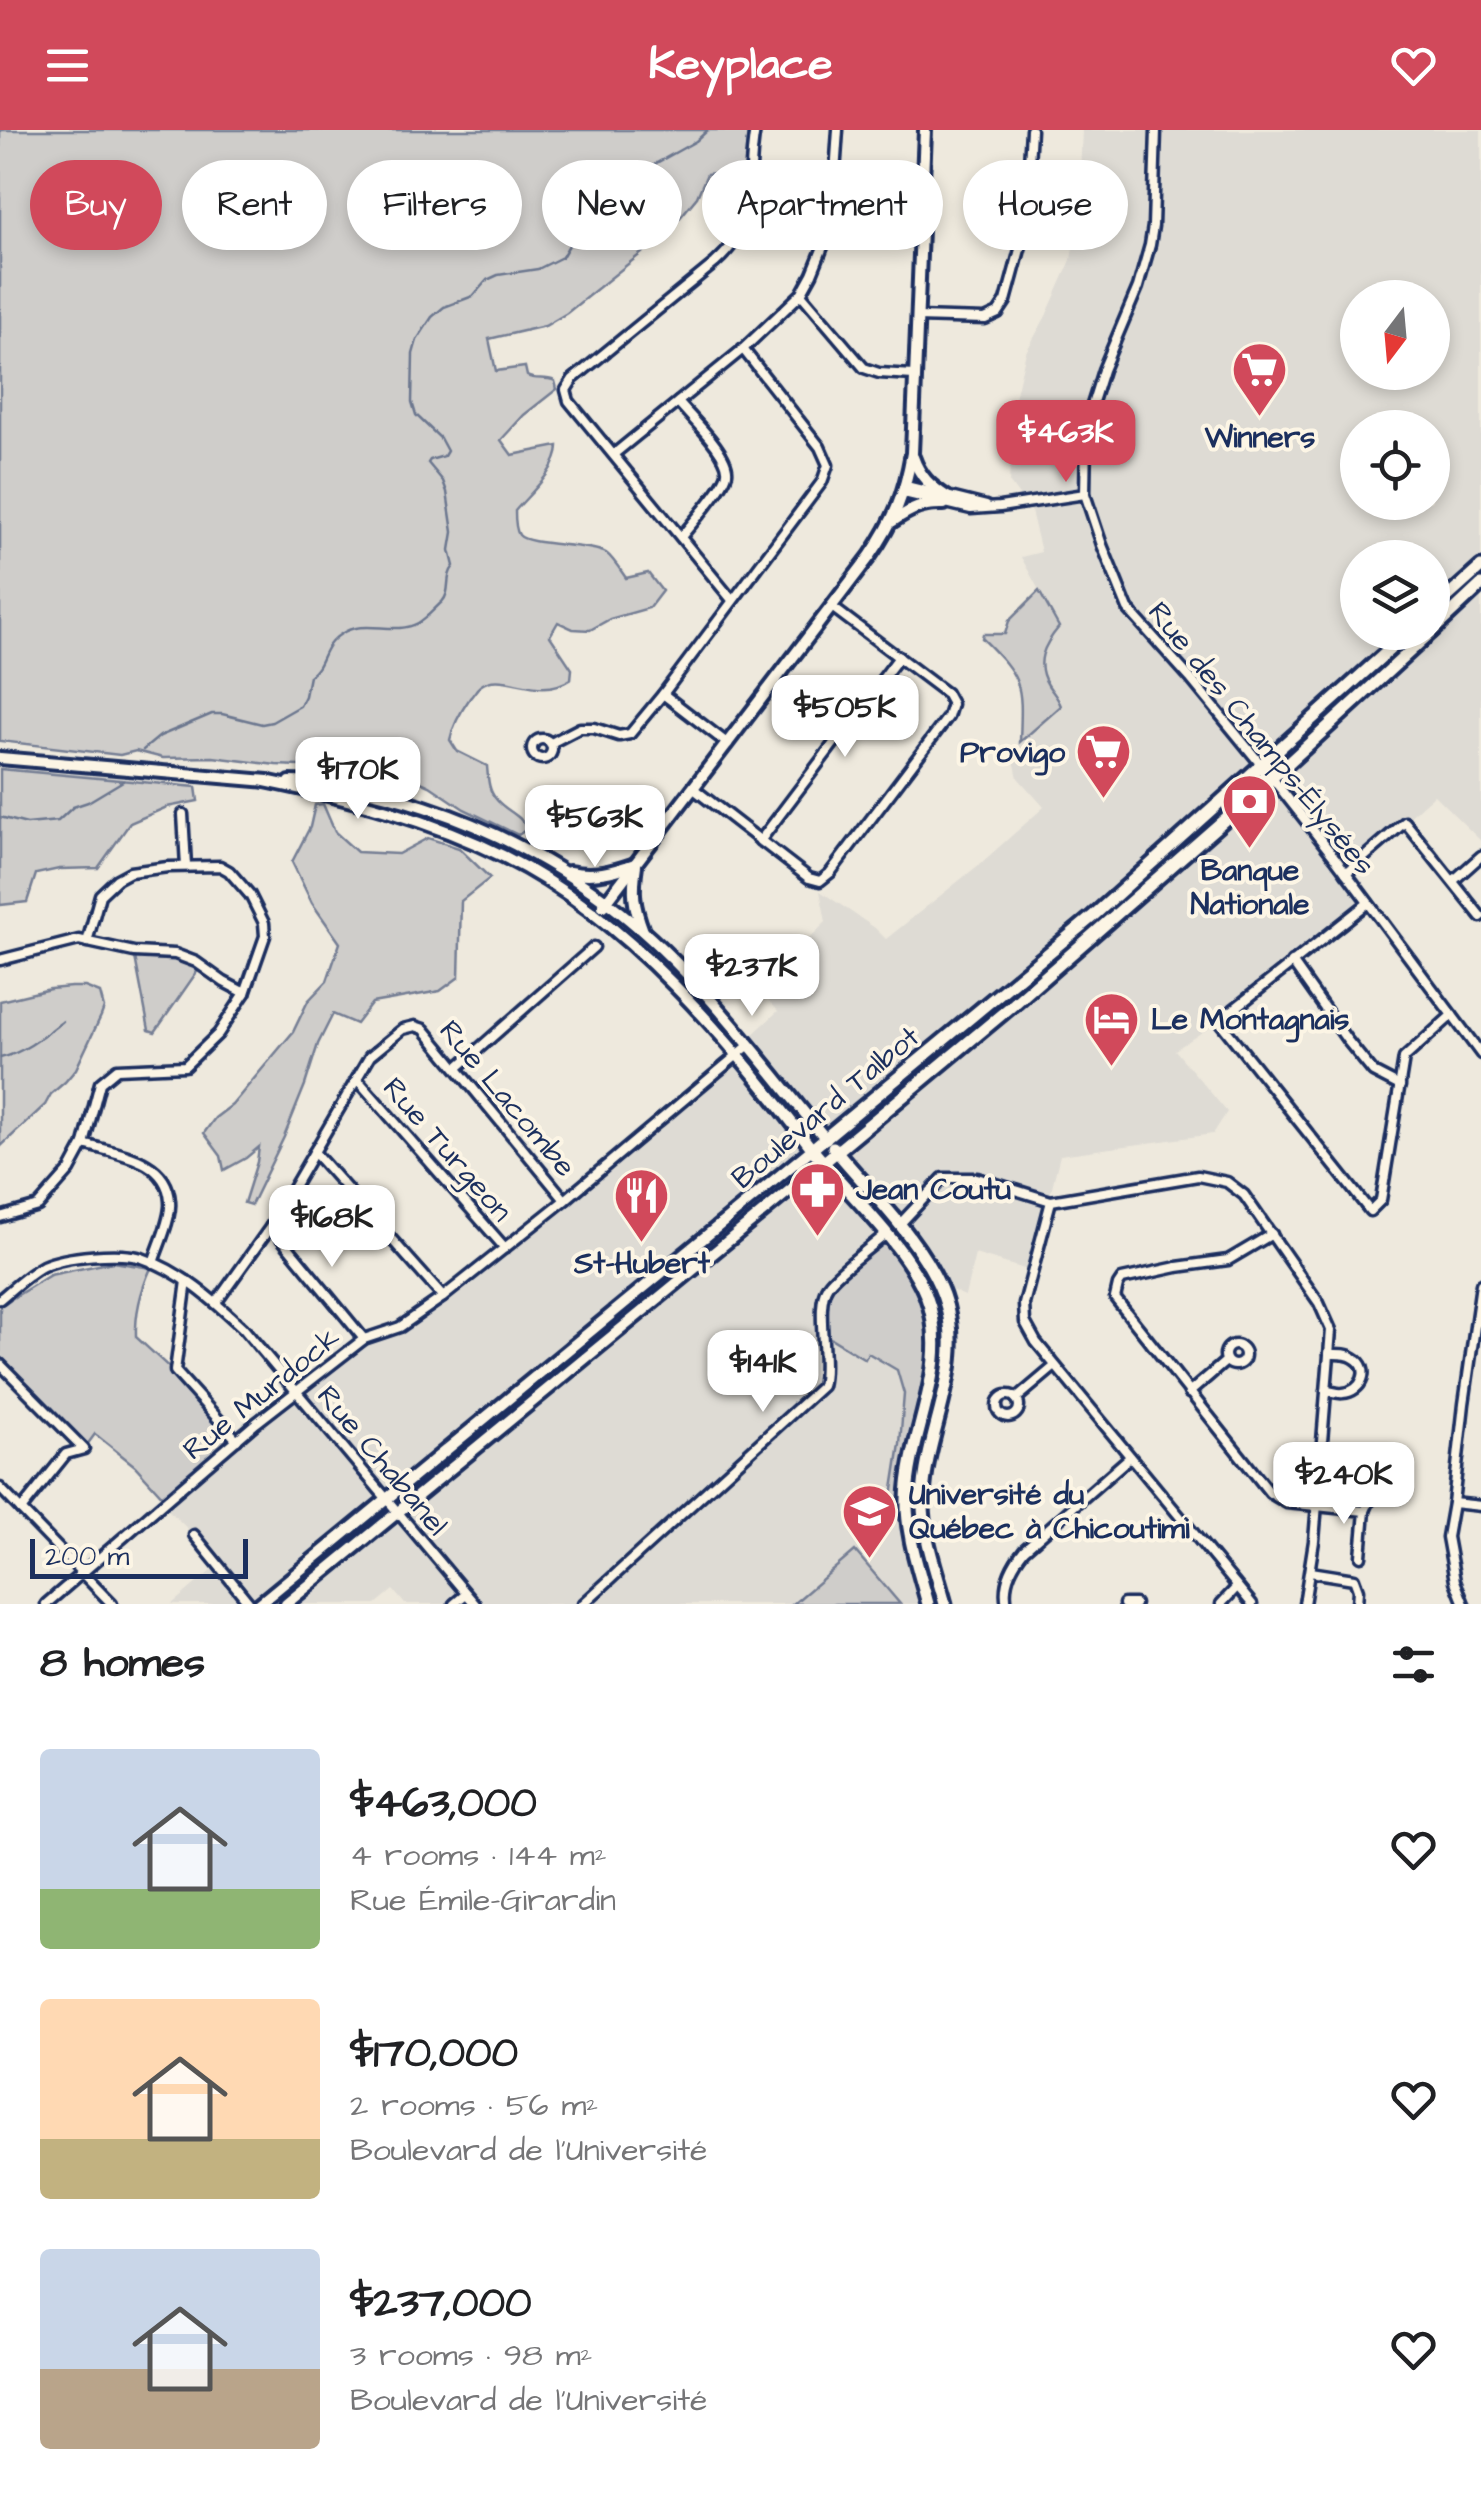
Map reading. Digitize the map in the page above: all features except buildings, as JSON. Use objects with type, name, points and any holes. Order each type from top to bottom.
[{"type":"main road","points":[[597,915],[870,556],[892,521],[905,489],[912,453],[924,130]]},
{"type":"main road","points":[[912,453],[922,476],[946,501]]},
{"type":"main road","points":[[892,521],[916,506],[946,501]]},
{"type":"main road","points":[[1450,595],[1481,567]]},
{"type":"main road","name":"Boulevard Talbot","points":[[1450,615],[1481,586]]},
{"type":"main road","name":"Boulevard Talbot","points":[[259,1604],[1092,917],[1388,650]]},
{"type":"main road","name":"Boulevard Talbot","points":[[286,1604],[1014,1004],[1412,650]]},
{"type":"main road","points":[[0,758],[308,782],[410,802],[494,834],[562,871],[643,932],[696,985],[826,1139],[915,1246],[938,1284],[951,1332],[949,1379],[923,1497],[925,1526],[945,1604]]},
{"type":"main road","points":[[265,781],[350,799],[459,836],[544,879],[597,915],[643,954],[736,1056],[886,1234],[925,1292],[936,1338],[932,1381],[907,1496],[909,1531],[928,1604]]},
{"type":"main road","points":[[562,871],[607,874],[636,864]]},
{"type":"main road","points":[[636,864],[634,906],[643,932]]},
{"type":"street","points":[[732,600],[570,401],[566,390],[568,384],[715,264],[734,243],[750,207],[755,130]]},
{"type":"street","points":[[614,454],[742,350],[800,294],[827,237],[838,130]]},
{"type":"street","points":[[917,317],[986,319],[1003,308],[1028,212],[1031,130]]},
{"type":"street","name":"Rue des Champs-Élysées","points":[[1156,130],[1150,245],[1138,287],[1103,370],[1086,434],[1086,494],[1102,544],[1128,609],[1262,765],[1481,1054]]},
{"type":"street","points":[[800,294],[864,368],[914,376]]},
{"type":"street","points":[[551,744],[580,728],[624,736],[634,729],[822,482],[828,465],[820,446],[742,350]]},
{"type":"street","points":[[678,402],[724,457],[728,472],[680,537]]},
{"type":"street","points":[[905,489],[946,501],[1000,508],[1086,494]]},
{"type":"street","points":[[694,789],[815,881],[826,879],[842,858],[952,710],[951,698],[832,606]]},
{"type":"street","points":[[760,840],[899,657]]},
{"type":"street","points":[[663,694],[728,744]]},
{"type":"street","points":[[183,814],[186,866]]},
{"type":"street","points":[[1346,873],[1406,822],[1481,917]]},
{"type":"street","points":[[1453,881],[1481,856]]},
{"type":"street","points":[[0,1217],[38,1206],[70,1170],[84,1144],[100,1083],[117,1069],[185,1066],[218,1034],[245,993],[265,936],[264,923],[250,895],[229,871],[220,866],[186,866],[130,872],[117,878],[100,895],[87,942]]},
{"type":"street","points":[[1368,903],[1219,1021],[1370,1212],[1380,1200],[1404,1058],[1452,1014]]},
{"type":"street","points":[[0,960],[79,940],[134,952],[176,954],[245,993]]},
{"type":"street","points":[[458,1068],[594,946]]},
{"type":"street","points":[[1292,962],[1373,1072],[1400,1086]]},
{"type":"street","name":"Rue Lacombe","points":[[357,1080],[370,1056],[384,1043],[403,1029],[424,1028],[564,1200]]},
{"type":"street","name":"Rue Murdock","points":[[46,1604],[296,1391],[364,1339],[400,1327],[443,1298],[748,1046]]},
{"type":"street","points":[[216,1303],[271,1226],[357,1080]]},
{"type":"street","name":"Rue Turgeon","points":[[357,1080],[505,1248]]},
{"type":"street","points":[[84,1144],[149,1163],[165,1182],[171,1204],[153,1263]]},
{"type":"street","points":[[314,1152],[443,1298]]},
{"type":"street","points":[[583,1604],[822,1386],[822,1298],[828,1283],[898,1225],[943,1178],[977,1178],[1051,1201],[1198,1176],[1227,1182],[1244,1195],[1326,1315],[1330,1330],[1304,1604]]},
{"type":"street","points":[[1051,1201],[1024,1304],[1025,1322],[1055,1366],[1252,1604]]},
{"type":"street","points":[[271,1226],[364,1339]]},
{"type":"street","points":[[1272,1234],[1234,1258],[1129,1276],[1118,1285],[1115,1298],[1270,1494],[1286,1503],[1365,1511]]},
{"type":"street","name":"Rue Chabanel","points":[[0,1299],[44,1265],[95,1254],[138,1256],[187,1282],[243,1328],[474,1604]]},
{"type":"street","points":[[187,1282],[175,1370],[236,1440]]},
{"type":"street","points":[[1464,1604],[1455,1581],[1447,1537],[1481,1284]]},
{"type":"street","points":[[1326,1390],[1345,1394],[1358,1387],[1364,1377],[1364,1367],[1357,1359],[1329,1354]]},
{"type":"street","points":[[1189,1393],[1226,1362]]},
{"type":"street","points":[[0,1364],[84,1449],[66,1454],[21,1510]]},
{"type":"street","points":[[1016,1399],[1055,1366]]},
{"type":"street","points":[[1361,1556],[1373,1457]]},
{"type":"street","points":[[1007,1604],[1008,1580],[1024,1550],[1130,1458]]},
{"type":"street","points":[[0,1488],[112,1604]]},
{"type":"street","points":[[1454,1502],[1481,1506]]},
{"type":"street","points":[[194,1535],[250,1604]]},
{"type":"street","points":[[1310,1572],[1354,1579],[1357,1604]]},
{"type":"street","points":[[1221,1604],[1237,1587]]},
{"type":"street","points":[[454,1604],[466,1594]]},
{"type":"street","points":[[1124,1604],[1135,1604]]},
{"type":"shaded area","points":[[0,130],[748,130],[745,160],[702,160],[702,186],[682,215],[682,160],[542,160],[542,250],[646,250],[545,326],[489,339],[496,371],[525,367],[527,376],[555,381],[557,389],[501,440],[512,455],[558,446],[548,473],[515,511],[516,527],[525,539],[606,553],[626,578],[648,573],[662,591],[649,608],[610,619],[590,630],[573,629],[558,622],[550,636],[572,669],[571,679],[545,687],[489,681],[477,689],[461,713],[450,740],[457,751],[487,766],[493,795],[527,829],[518,835],[392,769],[375,781],[323,767],[213,757],[163,758],[136,751],[120,755],[0,741]]},
{"type":"shaded area","points":[[1082,130],[1481,130],[1481,841],[1434,795],[1347,873],[1368,903],[1219,1021],[1175,1050],[1227,1112],[1213,1134],[1060,1155],[1031,1271],[975,1254],[965,1296],[938,1284],[898,1225],[886,1234],[832,1339],[864,1359],[868,1352],[897,1370],[904,1393],[900,1444],[907,1512],[928,1604],[405,1604],[393,1590],[376,1604],[172,1604],[218,1565],[162,1504],[364,1339],[400,1327],[443,1297],[673,1108],[734,1052],[778,1011],[758,989],[826,922],[820,891],[886,939],[1044,807],[1018,778],[1014,760],[1020,742],[1061,706],[1039,665],[1045,644],[1059,627],[1021,557],[1041,552],[1031,511],[1009,482],[1014,402],[1026,352],[1073,250],[1128,250],[1128,160],[1081,160]]},
{"type":"shaded area","points":[[1039,591],[1059,627],[1045,647],[1041,662],[1044,677],[1061,706],[1020,742],[1018,684],[982,638],[983,634],[1005,634],[1009,621]]},
{"type":"shaded area","points":[[0,769],[196,787],[198,801],[167,807],[130,823],[98,868],[36,874],[27,902],[0,905]]},
{"type":"shaded area","points":[[323,804],[335,832],[357,852],[398,854],[428,838],[459,848],[490,878],[461,901],[459,977],[440,991],[372,1003],[356,1024],[333,1014],[284,1137],[251,1205],[244,1203],[259,1147],[224,1170],[221,1156],[204,1133],[293,1032],[308,1001],[327,981],[340,943],[312,903],[292,862],[310,827],[315,805]]},
{"type":"shaded area","points":[[134,952],[175,954],[201,966],[155,1032],[149,1030]]},
{"type":"shaded area","points":[[71,987],[100,993],[104,1008],[101,1016],[76,1069],[0,1147],[0,1001]]},
{"type":"shaded area","points":[[886,1234],[901,1252],[934,1324],[907,1512],[894,1519],[889,1515],[904,1394],[897,1370],[868,1353],[865,1359],[824,1336],[822,1298],[828,1283]]},
{"type":"shaded area","points":[[113,1262],[151,1268],[139,1302],[136,1337],[185,1382],[234,1438],[166,1500],[135,1466],[95,1434],[84,1449],[0,1368],[0,1306],[50,1275]]},
{"type":"shaded area","points":[[855,1551],[900,1604],[793,1604]]},
{"type":"waterway","points":[[143,750],[160,736],[212,714],[262,724],[272,722],[300,706],[309,676],[329,644],[341,634],[359,627],[409,627],[442,602],[454,566],[450,550],[453,532],[447,492],[428,463],[447,451],[440,438],[416,415],[412,402],[417,340],[432,317],[444,307],[473,296],[487,280],[538,269],[562,257],[584,225],[626,194],[653,165],[708,130]]},
{"type":"waterway","points":[[0,817],[27,824],[58,821],[73,807],[123,781]]},
{"type":"waterway","points":[[0,1058],[25,1048],[63,1021]]},
{"type":"place","name":"Winners","points":[[1260,418]]},
{"type":"place","name":"Provigo","points":[[1104,801]]},
{"type":"place","name":"Banque Nationale","points":[[1250,851]]},
{"type":"place","name":"Le Montagnais","points":[[1112,1068]]},
{"type":"place","name":"Jean Coutu","points":[[817,1238]]},
{"type":"place","name":"St-Hubert","points":[[642,1244]]},
{"type":"place","name":"Université du Québec à Chicoutimi","points":[[870,1560]]}]
